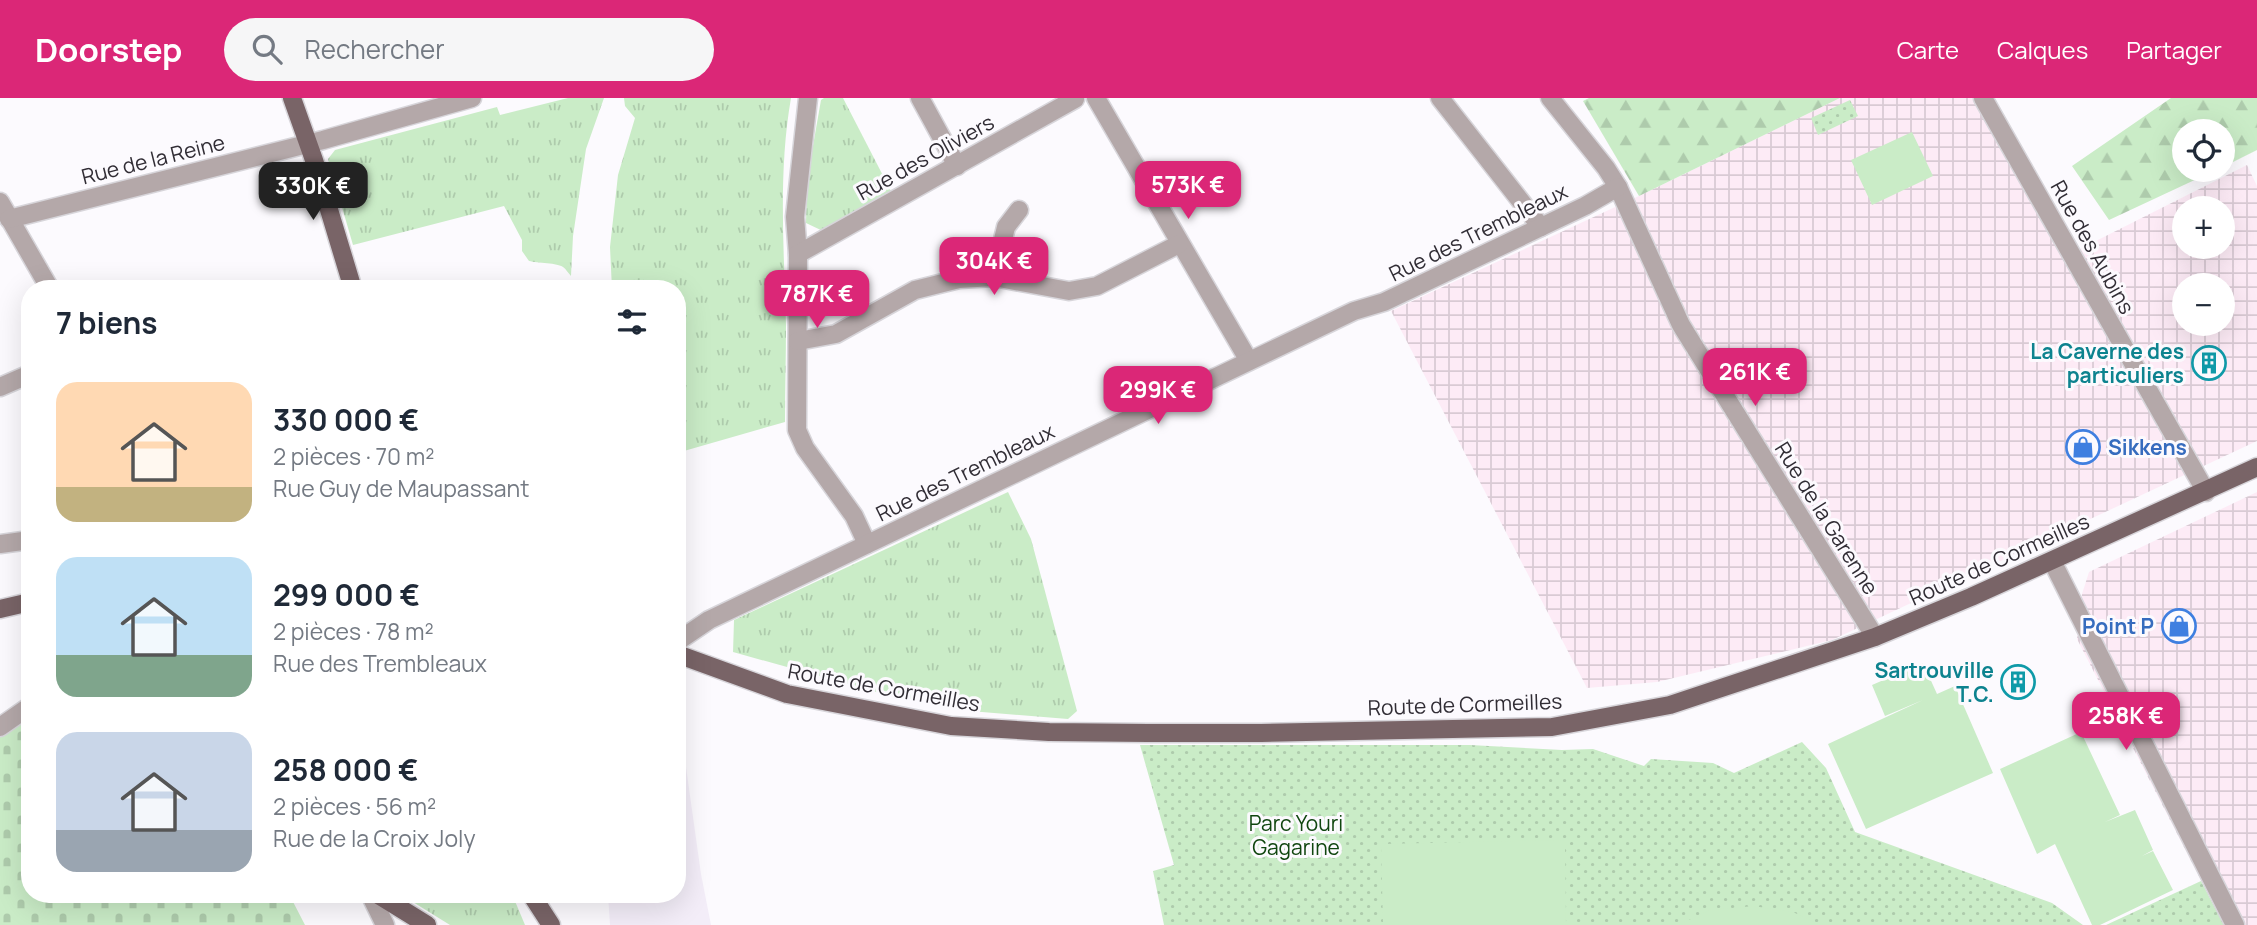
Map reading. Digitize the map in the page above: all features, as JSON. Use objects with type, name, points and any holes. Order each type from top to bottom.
[{"type":"main road","points":[[292,98],[350,280]]},
{"type":"main road","name":"Route de Cormeilles","points":[[686,657],[787,694],[951,726],[1049,732],[1261,733],[1552,727],[1670,705],[1875,637],[2052,561],[2257,467]]},
{"type":"main road","points":[[0,609],[21,604]]},
{"type":"main road","points":[[392,903],[427,925]]},
{"type":"main road","points":[[532,903],[535,925]]},
{"type":"main road","points":[[536,903],[551,925]]},
{"type":"street","name":"Rue de la Reine","points":[[9,219],[472,98]]},
{"type":"street","points":[[808,98],[795,217],[798,254],[797,430],[805,448],[854,516],[867,544]]},
{"type":"street","points":[[920,98],[957,166]]},
{"type":"street","points":[[1096,98],[1249,361]]},
{"type":"street","points":[[1440,98],[1541,227]]},
{"type":"street","name":"Rue de la Garenne","points":[[1550,98],[1606,167],[1618,187],[1681,324],[1875,637]]},
{"type":"street","name":"Rue des Aubins","points":[[1983,98],[2206,492]]},
{"type":"street","name":"Rue des Oliviers","points":[[798,254],[1075,99]]},
{"type":"street","name":"Rue des Trembleaux","points":[[686,636],[709,620],[1354,311],[1384,302],[1618,187]]},
{"type":"street","points":[[0,202],[45,280]]},
{"type":"street","points":[[994,277],[1006,227],[1019,209]]},
{"type":"street","points":[[798,341],[836,334],[915,290],[959,279],[994,277],[1069,291],[1097,286],[1179,244]]},
{"type":"street","points":[[0,387],[21,378]]},
{"type":"street","points":[[0,544],[21,541]]},
{"type":"street","points":[[2052,561],[2235,925]]},
{"type":"street","points":[[0,727],[21,712]]},
{"type":"street","points":[[374,903],[385,925]]},
{"type":"shaded area","points":[[1840,98],[1992,98],[2072,253],[2172,203],[2172,259],[2235,259],[2235,196],[2185,196],[2213,182],[2235,182],[2235,171],[2247,165],[2257,186],[2257,441],[1832,640],[1657,682],[1587,688],[1391,311],[1639,196]]},
{"type":"shaded area","points":[[2257,492],[2257,925],[2224,925],[2077,639],[2082,594],[2089,572]]},
{"type":"shaded area","points":[[686,767],[711,925],[610,925],[609,903],[686,903]]},
{"type":"green space","points":[[568,98],[604,98],[586,149],[573,236],[571,276],[560,266],[529,261],[522,251],[522,240],[504,206],[353,245],[328,159],[335,150],[497,107],[500,115]]},
{"type":"green space","points":[[624,98],[791,98],[783,182],[785,422],[686,450],[686,280],[612,280],[610,247],[618,175],[635,118],[625,106]]},
{"type":"green space","points":[[843,98],[893,195],[827,233],[806,223],[807,180],[821,100]]},
{"type":"green space","points":[[1589,98],[1840,98],[1639,196],[1583,101]]},
{"type":"green space","points":[[2171,98],[2257,98],[2257,150],[2235,161],[2235,119],[2172,119],[2172,182],[2190,182],[2109,220],[2072,166]]},
{"type":"green space","points":[[1850,100],[1858,116],[1818,135],[1811,118]]},
{"type":"green space","points":[[1912,132],[1933,176],[1872,205],[1851,160]]},
{"type":"green space","points":[[1008,492],[1031,539],[1077,711],[1068,719],[970,711],[898,698],[733,652],[734,620]]},
{"type":"green space","points":[[1923,663],[1937,694],[1955,686],[1993,773],[1866,829],[1828,744],[1923,700],[1885,716],[1872,685]]},
{"type":"green space","points":[[21,721],[21,903],[294,903],[305,925],[0,925],[0,736]]},
{"type":"green space","points":[[2081,732],[2120,815],[2105,822],[2135,810],[2153,850],[2142,856],[2153,851],[2173,890],[2100,925],[2092,925],[2055,844],[2037,854],[2000,769]]},
{"type":"green space","name":"Parc Youri Gagarine","points":[[1802,742],[1826,768],[1855,832],[2052,903],[2083,925],[1164,925],[1153,871],[1174,865],[1140,745],[1470,745],[1593,749],[1644,766],[1651,759],[1713,763],[1734,773]]},
{"type":"green space","points":[[1565,840],[1566,925],[1383,925],[1381,844]]},
{"type":"green space","points":[[2201,881],[2224,925],[2106,925]]},
{"type":"green space","points":[[415,903],[516,903],[525,925],[450,925]]},
{"type":"green space","points":[[1754,906],[1795,913],[1820,925],[1678,925],[1710,910]]},
{"type":"place","name":"La Caverne des particuliers","points":[[2209,363]]},
{"type":"place","name":"Sikkens","points":[[2083,447]]},
{"type":"place","name":"Point P","points":[[2179,626]]},
{"type":"place","name":"Sartrouville T.C.","points":[[2018,682]]}]
